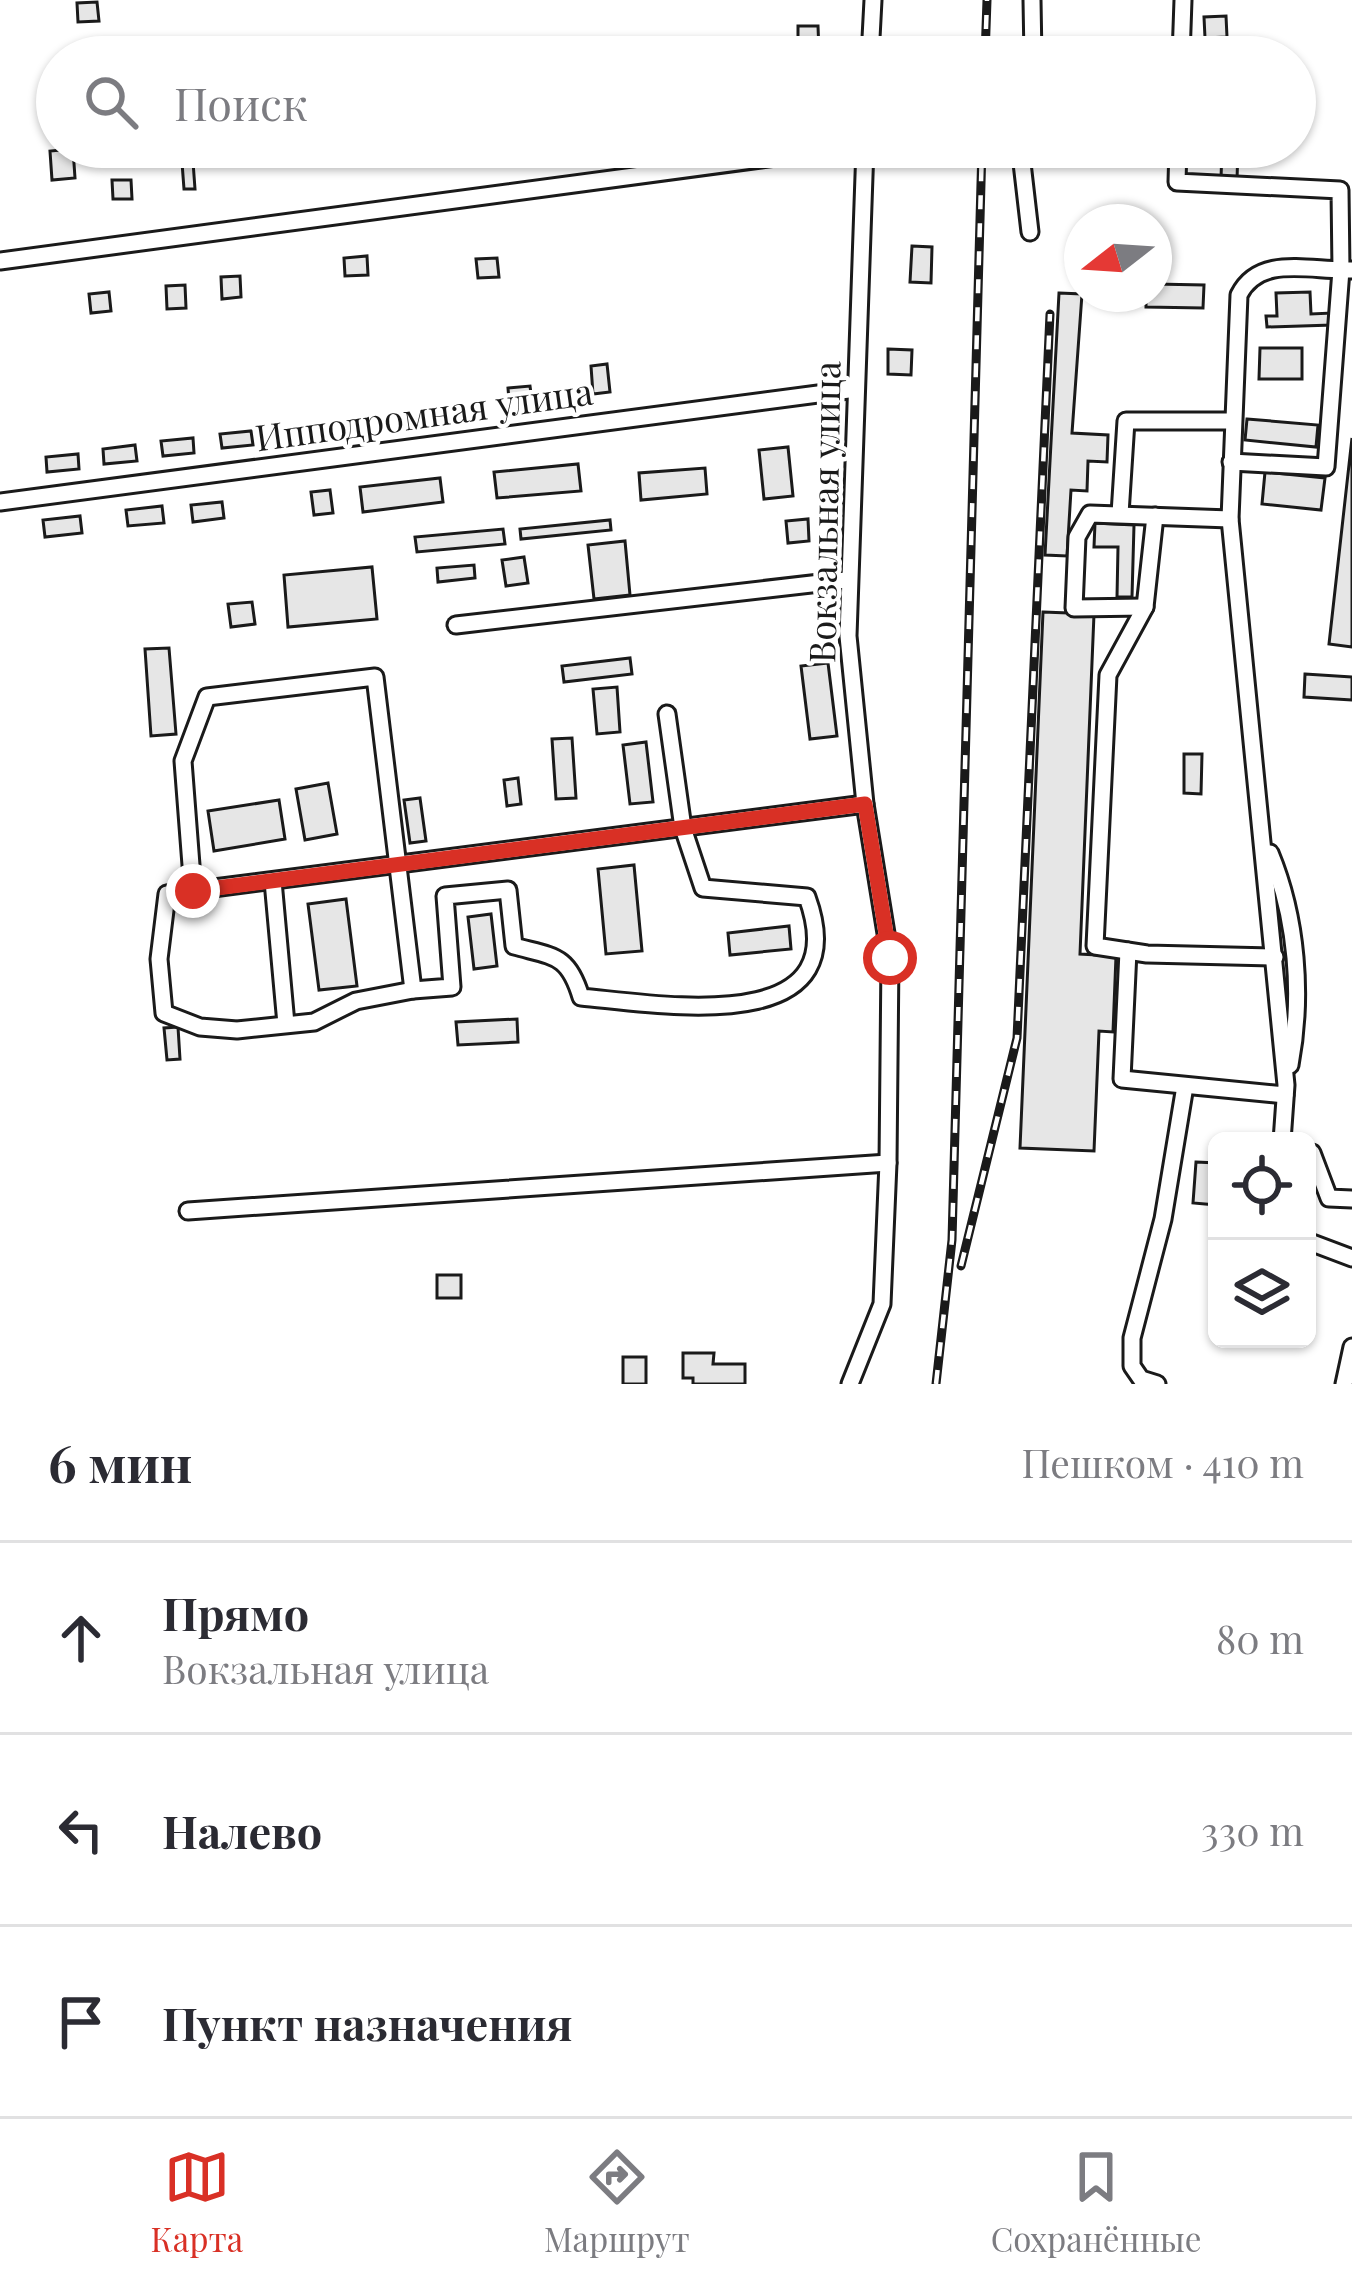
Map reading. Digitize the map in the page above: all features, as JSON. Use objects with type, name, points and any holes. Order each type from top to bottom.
[{"type":"street","points":[[871,36],[873,0]]},
{"type":"street","points":[[1032,0],[1033,36]]},
{"type":"street","points":[[1182,36],[1183,0]]},
{"type":"street","points":[[0,261],[693,168]]},
{"type":"street","name":"Вокзальная улица","points":[[850,1384],[882,1304],[888,1163],[890,958],[865,804],[847,580],[864,168]]},
{"type":"street","points":[[1022,168],[1030,232]]},
{"type":"street","points":[[1177,168],[1177,182],[1340,190],[1346,270],[1326,467],[1231,462]]},
{"type":"street","points":[[1285,1090],[1230,519],[1239,295],[1248,277],[1263,269],[1346,270]]},
{"type":"street","name":"Ипподромная улица","points":[[0,502],[856,389]]},
{"type":"street","points":[[1120,514],[1126,421],[1232,421]]},
{"type":"street","points":[[1145,607],[1074,608],[1077,537],[1090,514],[1230,519]]},
{"type":"street","points":[[1155,516],[1145,607],[1108,675],[1095,946],[1275,957]]},
{"type":"street","points":[[456,625],[847,580]]},
{"type":"street","points":[[193,891],[183,761],[207,697],[375,676],[413,990]]},
{"type":"street","points":[[667,714],[682,828],[704,888],[806,897],[817,926],[818,949],[802,977],[769,999],[709,1009],[581,997],[572,968],[557,958],[514,946],[508,890],[445,896],[452,987],[356,1001],[314,1022],[237,1030],[200,1027],[164,1013],[159,959],[167,894],[682,828],[865,804]]},
{"type":"street","points":[[1262,835],[1286,891],[1299,1016],[1283,1132]]},
{"type":"street","points":[[273,880],[286,1024]]},
{"type":"street","points":[[1128,951],[1121,1079],[1285,1090]]},
{"type":"street","points":[[1157,1384],[1141,1379],[1132,1366],[1132,1338],[1163,1219],[1186,1086]]},
{"type":"street","points":[[188,1211],[888,1163]]},
{"type":"street","points":[[1316,1171],[1329,1198],[1352,1199]]},
{"type":"street","points":[[1316,1244],[1352,1258]]},
{"type":"street","points":[[1344,1384],[1352,1347]]},
{"type":"building","points":[[97,2],[99,21],[78,22],[77,3]]},
{"type":"building","points":[[1226,16],[1227,36],[1205,36],[1204,17]]},
{"type":"building","points":[[798,26],[818,26],[818,36],[798,36]]},
{"type":"building","points":[[51,168],[74,168],[75,178],[52,180]]},
{"type":"building","points":[[182,168],[193,168],[195,189],[184,189]]},
{"type":"building","points":[[1221,168],[1237,168],[1237,180],[1221,179]]},
{"type":"building","points":[[112,180],[131,180],[132,199],[113,199]]},
{"type":"building","points":[[912,246],[932,247],[931,283],[910,282]]},
{"type":"building","points":[[367,256],[368,275],[345,276],[344,258]]},
{"type":"building","points":[[497,258],[499,277],[478,278],[476,259]]},
{"type":"building","points":[[240,276],[241,297],[222,299],[221,277]]},
{"type":"building","points":[[1172,284],[1204,285],[1203,308],[1172,307]]},
{"type":"building","points":[[185,285],[186,308],[167,309],[166,286]]},
{"type":"building","points":[[109,292],[111,311],[91,313],[89,294]]},
{"type":"building","points":[[1310,292],[1311,314],[1332,313],[1332,325],[1267,327],[1266,316],[1277,316],[1276,293]]},
{"type":"building","points":[[1059,293],[1064,293],[1064,312],[1081,312],[1072,433],[1108,435],[1107,462],[1088,461],[1087,491],[1071,490],[1067,556],[1045,555]]},
{"type":"building","points":[[1260,348],[1302,348],[1302,379],[1259,379]]},
{"type":"building","points":[[888,349],[912,350],[911,375],[888,374]]},
{"type":"building","points":[[607,364],[610,392],[593,394],[591,366]]},
{"type":"building","points":[[530,386],[533,409],[510,412],[508,388]]},
{"type":"building","points":[[1247,419],[1318,425],[1316,447],[1245,440]]},
{"type":"building","points":[[251,431],[253,445],[222,448],[220,434]]},
{"type":"building","points":[[193,438],[194,453],[163,456],[161,441]]},
{"type":"building","points":[[1352,438],[1352,647],[1329,644]]},
{"type":"building","points":[[135,445],[137,461],[104,464],[103,449]]},
{"type":"building","points":[[788,447],[793,496],[764,499],[759,450]]},
{"type":"building","points":[[78,454],[79,469],[47,472],[46,457]]},
{"type":"building","points":[[578,464],[581,491],[497,498],[494,472]]},
{"type":"building","points":[[705,468],[707,494],[641,500],[639,473]]},
{"type":"building","points":[[1265,472],[1325,478],[1321,510],[1262,504]]},
{"type":"building","points":[[440,478],[443,502],[363,512],[360,487]]},
{"type":"building","points":[[330,490],[333,513],[314,515],[311,492]]},
{"type":"building","points":[[222,502],[224,518],[193,522],[191,505]]},
{"type":"building","points":[[162,506],[164,523],[128,526],[126,510]]},
{"type":"building","points":[[80,516],[82,533],[45,537],[43,520]]},
{"type":"building","points":[[808,519],[809,541],[788,543],[786,521]]},
{"type":"building","points":[[610,520],[611,530],[521,539],[520,529]]},
{"type":"building","points":[[1095,523],[1134,525],[1132,597],[1117,597],[1118,547],[1094,547]]},
{"type":"building","points":[[503,529],[505,544],[417,552],[415,537]]},
{"type":"building","points":[[625,541],[630,595],[594,599],[588,545]]},
{"type":"building","points":[[524,557],[528,583],[506,586],[502,560]]},
{"type":"building","points":[[474,565],[475,578],[438,582],[437,568]]},
{"type":"building","points":[[372,567],[377,619],[288,627],[284,575]]},
{"type":"building","points":[[252,602],[255,624],[231,627],[228,604]]},
{"type":"building","points":[[1043,612],[1094,614],[1080,954],[1116,956],[1113,1032],[1099,1031],[1094,1151],[1020,1148]]},
{"type":"building","points":[[169,648],[176,734],[151,736],[145,649]]},
{"type":"building","points":[[630,658],[632,674],[564,682],[562,666]]},
{"type":"building","points":[[828,663],[837,736],[810,739],[801,666]]},
{"type":"building","points":[[1305,674],[1352,677],[1352,700],[1304,697]]},
{"type":"building","points":[[617,687],[620,732],[597,734],[593,689]]},
{"type":"building","points":[[572,738],[576,798],[556,799],[552,739]]},
{"type":"building","points":[[646,742],[653,802],[630,804],[623,745]]},
{"type":"building","points":[[1184,754],[1202,754],[1201,794],[1184,793]]},
{"type":"building","points":[[518,778],[521,804],[507,806],[504,780]]},
{"type":"building","points":[[328,783],[337,834],[305,840],[296,789]]},
{"type":"building","points":[[420,798],[426,841],[410,843],[404,800]]},
{"type":"building","points":[[279,800],[285,839],[214,851],[208,811]]},
{"type":"building","points":[[634,865],[642,951],[606,954],[598,869]]},
{"type":"building","points":[[346,899],[357,986],[319,990],[308,904]]},
{"type":"building","points":[[491,914],[497,966],[474,969],[468,917]]},
{"type":"building","points":[[789,926],[791,949],[730,955],[728,933]]},
{"type":"building","points":[[517,1019],[518,1042],[458,1045],[456,1022]]},
{"type":"building","points":[[178,1027],[180,1059],[167,1060],[164,1028]]},
{"type":"building","points":[[1196,1162],[1208,1163],[1208,1204],[1193,1203]]},
{"type":"building","points":[[437,1275],[461,1275],[461,1298],[437,1298]]},
{"type":"building","points":[[683,1353],[714,1353],[713,1364],[745,1364],[745,1384],[693,1384],[693,1378],[683,1378]]},
{"type":"building","points":[[623,1357],[646,1357],[646,1384],[623,1384]]},
{"type":"railway","points":[[986,36],[987,0]]},
{"type":"railway","points":[[936,1384],[952,1240],[981,168]]},
{"type":"railway","points":[[961,1266],[1017,1038],[1050,314]]},
{"type":"route","points":[[193,891],[865,804],[890,958]]}]
